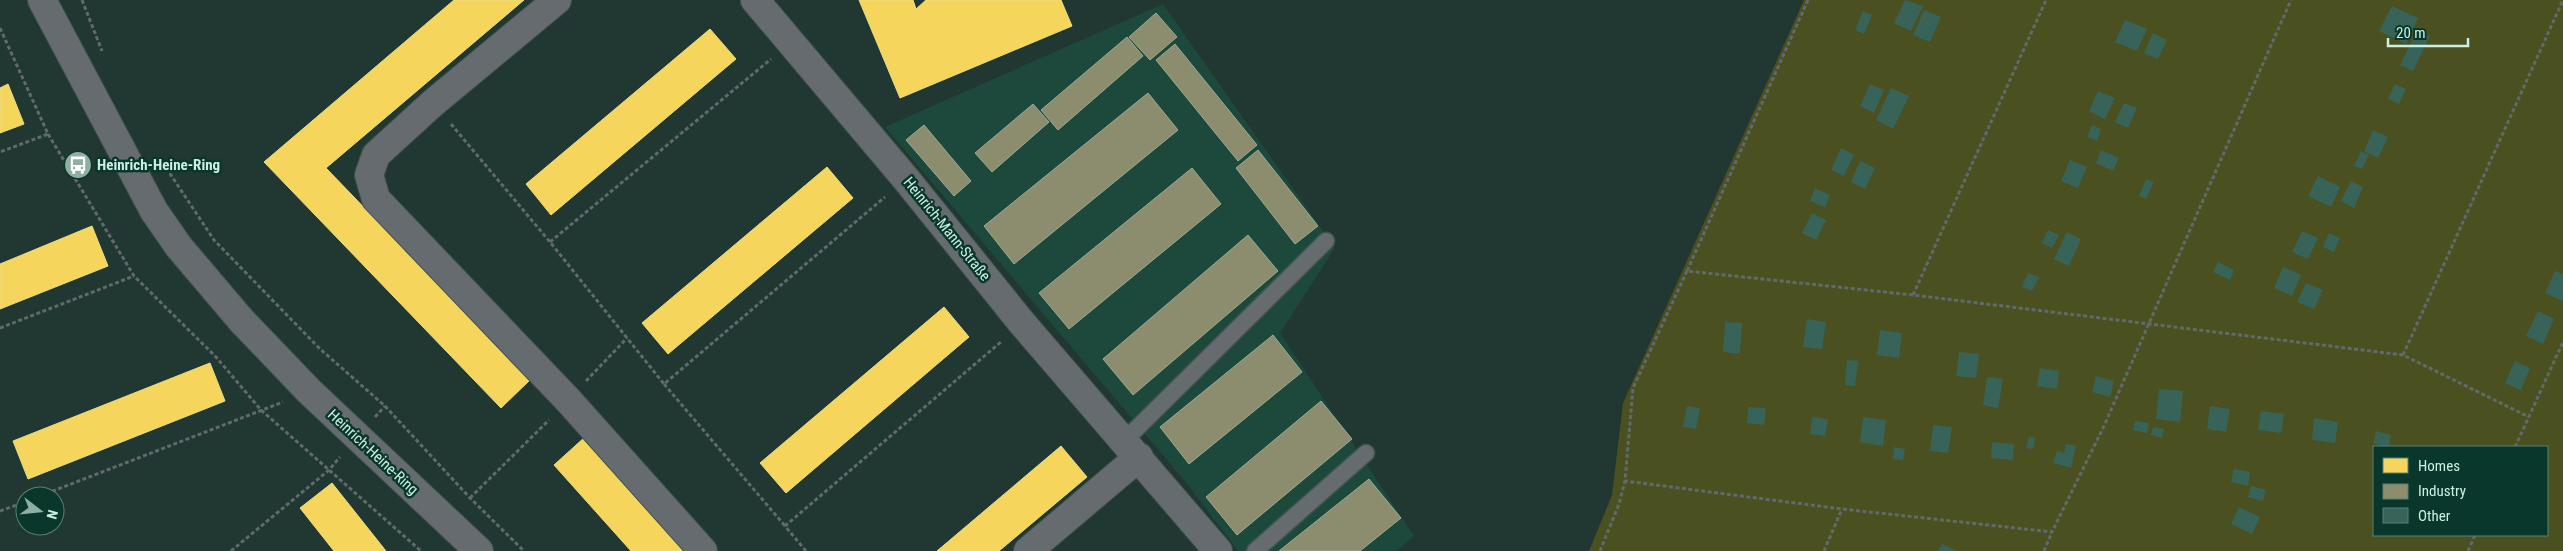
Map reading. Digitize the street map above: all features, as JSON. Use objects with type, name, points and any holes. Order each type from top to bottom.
[{"type":"street","name":"Heinrich-Heine-Ring","points":[[42,0],[154,211],[179,247],[235,313],[309,391],[479,551]]},
{"type":"street","points":[[557,0],[433,103],[376,156],[369,175],[376,199],[568,400],[703,551]]},
{"type":"street","name":"Heinrich-Mann-Straße","points":[[763,3],[790,41],[906,178],[1022,323],[1132,448],[1218,551]]},
{"type":"street","points":[[1028,551],[1132,448]]},
{"type":"lane","points":[[1132,448],[1326,241]]},
{"type":"lane","points":[[1255,551],[1366,453]]},
{"type":"path","points":[[82,0],[104,56]]},
{"type":"path","points":[[1600,551],[1619,504],[1625,481],[1632,388],[1687,271],[1808,0]]},
{"type":"path","points":[[1913,296],[2046,0]]},
{"type":"path","points":[[2044,551],[2104,428],[2291,0]]},
{"type":"path","points":[[2402,355],[2563,0]]},
{"type":"path","points":[[0,28],[48,134],[134,276],[216,357],[261,410],[421,551]]},
{"type":"path","points":[[550,242],[790,41]]},
{"type":"path","points":[[433,103],[550,242],[664,384],[806,551]]},
{"type":"path","points":[[0,152],[48,134]]},
{"type":"path","points":[[153,149],[214,240],[319,348],[385,406],[466,493],[524,551]]},
{"type":"path","points":[[664,384],[906,178]]},
{"type":"path","points":[[1687,271],[1913,296],[2402,355],[2529,416]]},
{"type":"path","points":[[0,328],[134,276]]},
{"type":"path","points":[[785,526],[1022,323]]},
{"type":"path","points":[[2515,446],[2563,342]]},
{"type":"path","points":[[65,486],[309,391]]},
{"type":"path","points":[[232,551],[329,470],[385,406]]},
{"type":"path","points":[[1625,481],[1842,509],[2052,532]]},
{"type":"path","points":[[0,511],[15,506]]},
{"type":"path","points":[[1824,551],[1842,509]]},
{"type":"path","points":[[2468,551],[2475,536]]},
{"type":"shaded area","points":[[1804,0],[2563,0],[2563,551],[1589,551],[1612,495],[1623,403]]},
{"type":"shaded area","points":[[1163,4],[1335,248],[1280,333],[1414,536],[1396,551],[1238,551],[1184,480],[885,127]]},
{"type":"building: Homes","points":[[454,0],[524,0],[326,168],[530,380],[501,408],[264,162]]},
{"type":"building: Homes","points":[[859,0],[913,0],[916,9],[926,0],[1061,0],[1072,26],[900,98]]},
{"type":"building: Homes","points":[[710,29],[736,59],[551,215],[526,184]]},
{"type":"building: Homes","points":[[8,84],[24,124],[0,133],[0,88]]},
{"type":"building: Homes","points":[[827,167],[853,198],[668,354],[642,323]]},
{"type":"building: Homes","points":[[92,226],[108,266],[0,309],[0,264]]},
{"type":"building: Homes","points":[[944,307],[969,337],[786,493],[760,463]]},
{"type":"building: Homes","points":[[210,363],[225,401],[28,479],[13,441]]},
{"type":"building: Homes","points":[[585,437],[687,551],[631,551],[554,465]]},
{"type":"building: Homes","points":[[1061,446],[1087,477],[999,551],[937,551]]},
{"type":"building: Homes","points":[[332,483],[386,551],[334,551],[300,508]]},
{"type":"building: Industry","points":[[1156,13],[1177,37],[1150,60],[1129,37]]},
{"type":"building: Industry","points":[[1127,37],[1143,56],[1058,130],[1041,110]]},
{"type":"building: Industry","points":[[1175,44],[1257,145],[1238,161],[1156,60]]},
{"type":"building: Industry","points":[[1148,93],[1178,130],[1014,264],[984,226]]},
{"type":"building: Industry","points":[[1033,104],[1049,122],[992,172],[975,153]]},
{"type":"building: Industry","points":[[924,125],[971,181],[954,196],[906,140]]},
{"type":"building: Industry","points":[[1258,150],[1318,226],[1295,244],[1236,168]]},
{"type":"building: Industry","points":[[1192,168],[1221,204],[1069,329],[1039,293]]},
{"type":"building: Industry","points":[[1248,235],[1278,271],[1133,395],[1103,359]]},
{"type":"building: Industry","points":[[1273,335],[1302,372],[1189,464],[1160,427]]},
{"type":"building: Industry","points":[[1321,401],[1352,439],[1237,535],[1206,497]]},
{"type":"building: Industry","points":[[1369,479],[1401,518],[1360,551],[1279,551]]},
{"type":"building: Other","points":[[1905,0],[1923,6],[1911,31],[1894,23]]},
{"type":"building: Other","points":[[2392,6],[2418,18],[2406,44],[2379,31]]},
{"type":"building: Other","points":[[1924,10],[1941,17],[1930,42],[1913,35]]},
{"type":"building: Other","points":[[1863,11],[1872,15],[1864,34],[1855,30]]},
{"type":"building: Other","points":[[2125,20],[2147,29],[2137,51],[2115,42]]},
{"type":"building: Other","points":[[2417,30],[2430,36],[2413,71],[2400,65]]},
{"type":"building: Other","points":[[2153,33],[2167,40],[2158,59],[2144,53]]},
{"type":"building: Other","points":[[1870,84],[1884,90],[1874,113],[1860,106]]},
{"type":"building: Other","points":[[2395,84],[2406,89],[2399,104],[2388,99]]},
{"type":"building: Other","points":[[1891,88],[1909,96],[1893,129],[1876,120]]},
{"type":"building: Other","points":[[2098,91],[2115,98],[2105,119],[2089,111]]},
{"type":"building: Other","points":[[2124,103],[2137,108],[2128,128],[2115,122]]},
{"type":"building: Other","points":[[2092,125],[2101,129],[2097,141],[2087,137]]},
{"type":"building: Other","points":[[2373,130],[2388,137],[2378,158],[2364,151]]},
{"type":"building: Other","points":[[1841,148],[1854,155],[1844,176],[1831,170]]},
{"type":"building: Other","points":[[2101,150],[2119,158],[2113,171],[2096,163]]},
{"type":"building: Other","points":[[2361,151],[2369,155],[2362,169],[2354,166]]},
{"type":"building: Other","points":[[2070,160],[2087,167],[2078,188],[2061,181]]},
{"type":"building: Other","points":[[1860,161],[1875,168],[1865,189],[1851,182]]},
{"type":"building: Other","points":[[2318,176],[2340,187],[2331,207],[2308,196]]},
{"type":"building: Other","points":[[2146,179],[2154,182],[2146,199],[2139,196]]},
{"type":"building: Other","points":[[2351,181],[2363,187],[2354,208],[2341,201]]},
{"type":"building: Other","points":[[1815,188],[1830,195],[1825,207],[1810,201]]},
{"type":"building: Other","points":[[1812,213],[1826,220],[1816,240],[1802,233]]},
{"type":"building: Other","points":[[2048,230],[2059,235],[2052,248],[2042,243]]},
{"type":"building: Other","points":[[2302,231],[2318,238],[2308,259],[2292,252]]},
{"type":"building: Other","points":[[2067,232],[2081,239],[2069,266],[2054,259]]},
{"type":"building: Other","points":[[2329,233],[2340,238],[2334,252],[2323,247]]},
{"type":"building: Other","points":[[2218,262],[2234,270],[2230,280],[2213,272]]},
{"type":"building: Other","points":[[2283,267],[2301,275],[2292,296],[2274,288]]},
{"type":"building: Other","points":[[2555,271],[2563,274],[2563,301],[2545,293]]},
{"type":"building: Other","points":[[2028,273],[2039,277],[2032,291],[2022,287]]},
{"type":"building: Other","points":[[2306,283],[2323,290],[2314,309],[2297,302]]},
{"type":"building: Other","points":[[2538,311],[2554,319],[2543,344],[2526,336]]},
{"type":"building: Other","points":[[1807,319],[1826,322],[1822,349],[1803,347]]},
{"type":"building: Other","points":[[1725,322],[1742,323],[1740,354],[1723,352]]},
{"type":"building: Other","points":[[1880,330],[1902,333],[1899,358],[1877,355]]},
{"type":"building: Other","points":[[1959,352],[1979,354],[1976,378],[1956,376]]},
{"type":"building: Other","points":[[1847,360],[1858,361],[1855,386],[1845,385]]},
{"type":"building: Other","points":[[2515,361],[2530,368],[2521,390],[2505,383]]},
{"type":"building: Other","points":[[2040,368],[2059,371],[2057,389],[2037,386]]},
{"type":"building: Other","points":[[2096,376],[2114,381],[2110,397],[2092,392]]},
{"type":"building: Other","points":[[1987,377],[2003,379],[1998,408],[1983,405]]},
{"type":"building: Other","points":[[2159,389],[2183,391],[2180,422],[2156,419]]},
{"type":"building: Other","points":[[1687,406],[1700,408],[1696,429],[1683,427]]},
{"type":"building: Other","points":[[2210,406],[2230,409],[2226,432],[2207,429]]},
{"type":"building: Other","points":[[1748,407],[1766,408],[1764,425],[1747,423]]},
{"type":"building: Other","points":[[2261,411],[2284,414],[2281,433],[2258,430]]},
{"type":"building: Other","points":[[1812,417],[1828,419],[1825,436],[1810,434]]},
{"type":"building: Other","points":[[1863,417],[1886,420],[1883,446],[1860,442]]},
{"type":"building: Other","points":[[2314,418],[2338,422],[2335,443],[2312,440]]},
{"type":"building: Other","points":[[2135,421],[2149,423],[2147,433],[2133,430]]},
{"type":"building: Other","points":[[1933,425],[1952,427],[1948,453],[1930,451]]},
{"type":"building: Other","points":[[2153,427],[2164,429],[2162,438],[2151,435]]},
{"type":"building: Other","points":[[2376,431],[2391,435],[2389,446],[2373,443]]},
{"type":"building: Other","points":[[2029,437],[2035,438],[2033,449],[2026,448]]},
{"type":"building: Other","points":[[1992,442],[2014,444],[2013,460],[1991,458]]},
{"type":"building: Other","points":[[2066,444],[2076,446],[2071,468],[2053,463],[2057,451],[2064,453]]},
{"type":"building: Other","points":[[1894,447],[1905,449],[1903,460],[1893,459]]},
{"type":"building: Other","points":[[2234,469],[2250,472],[2248,486],[2231,482]]},
{"type":"building: Other","points":[[2251,486],[2266,490],[2263,501],[2248,497]]},
{"type":"building: Other","points":[[2239,507],[2260,517],[2252,534],[2231,524]]},
{"type":"building: Other","points":[[1942,544],[1957,551],[1938,551]]},
{"type":"place","name":"Heinrich-Heine-Ring","points":[[78,165]]}]
